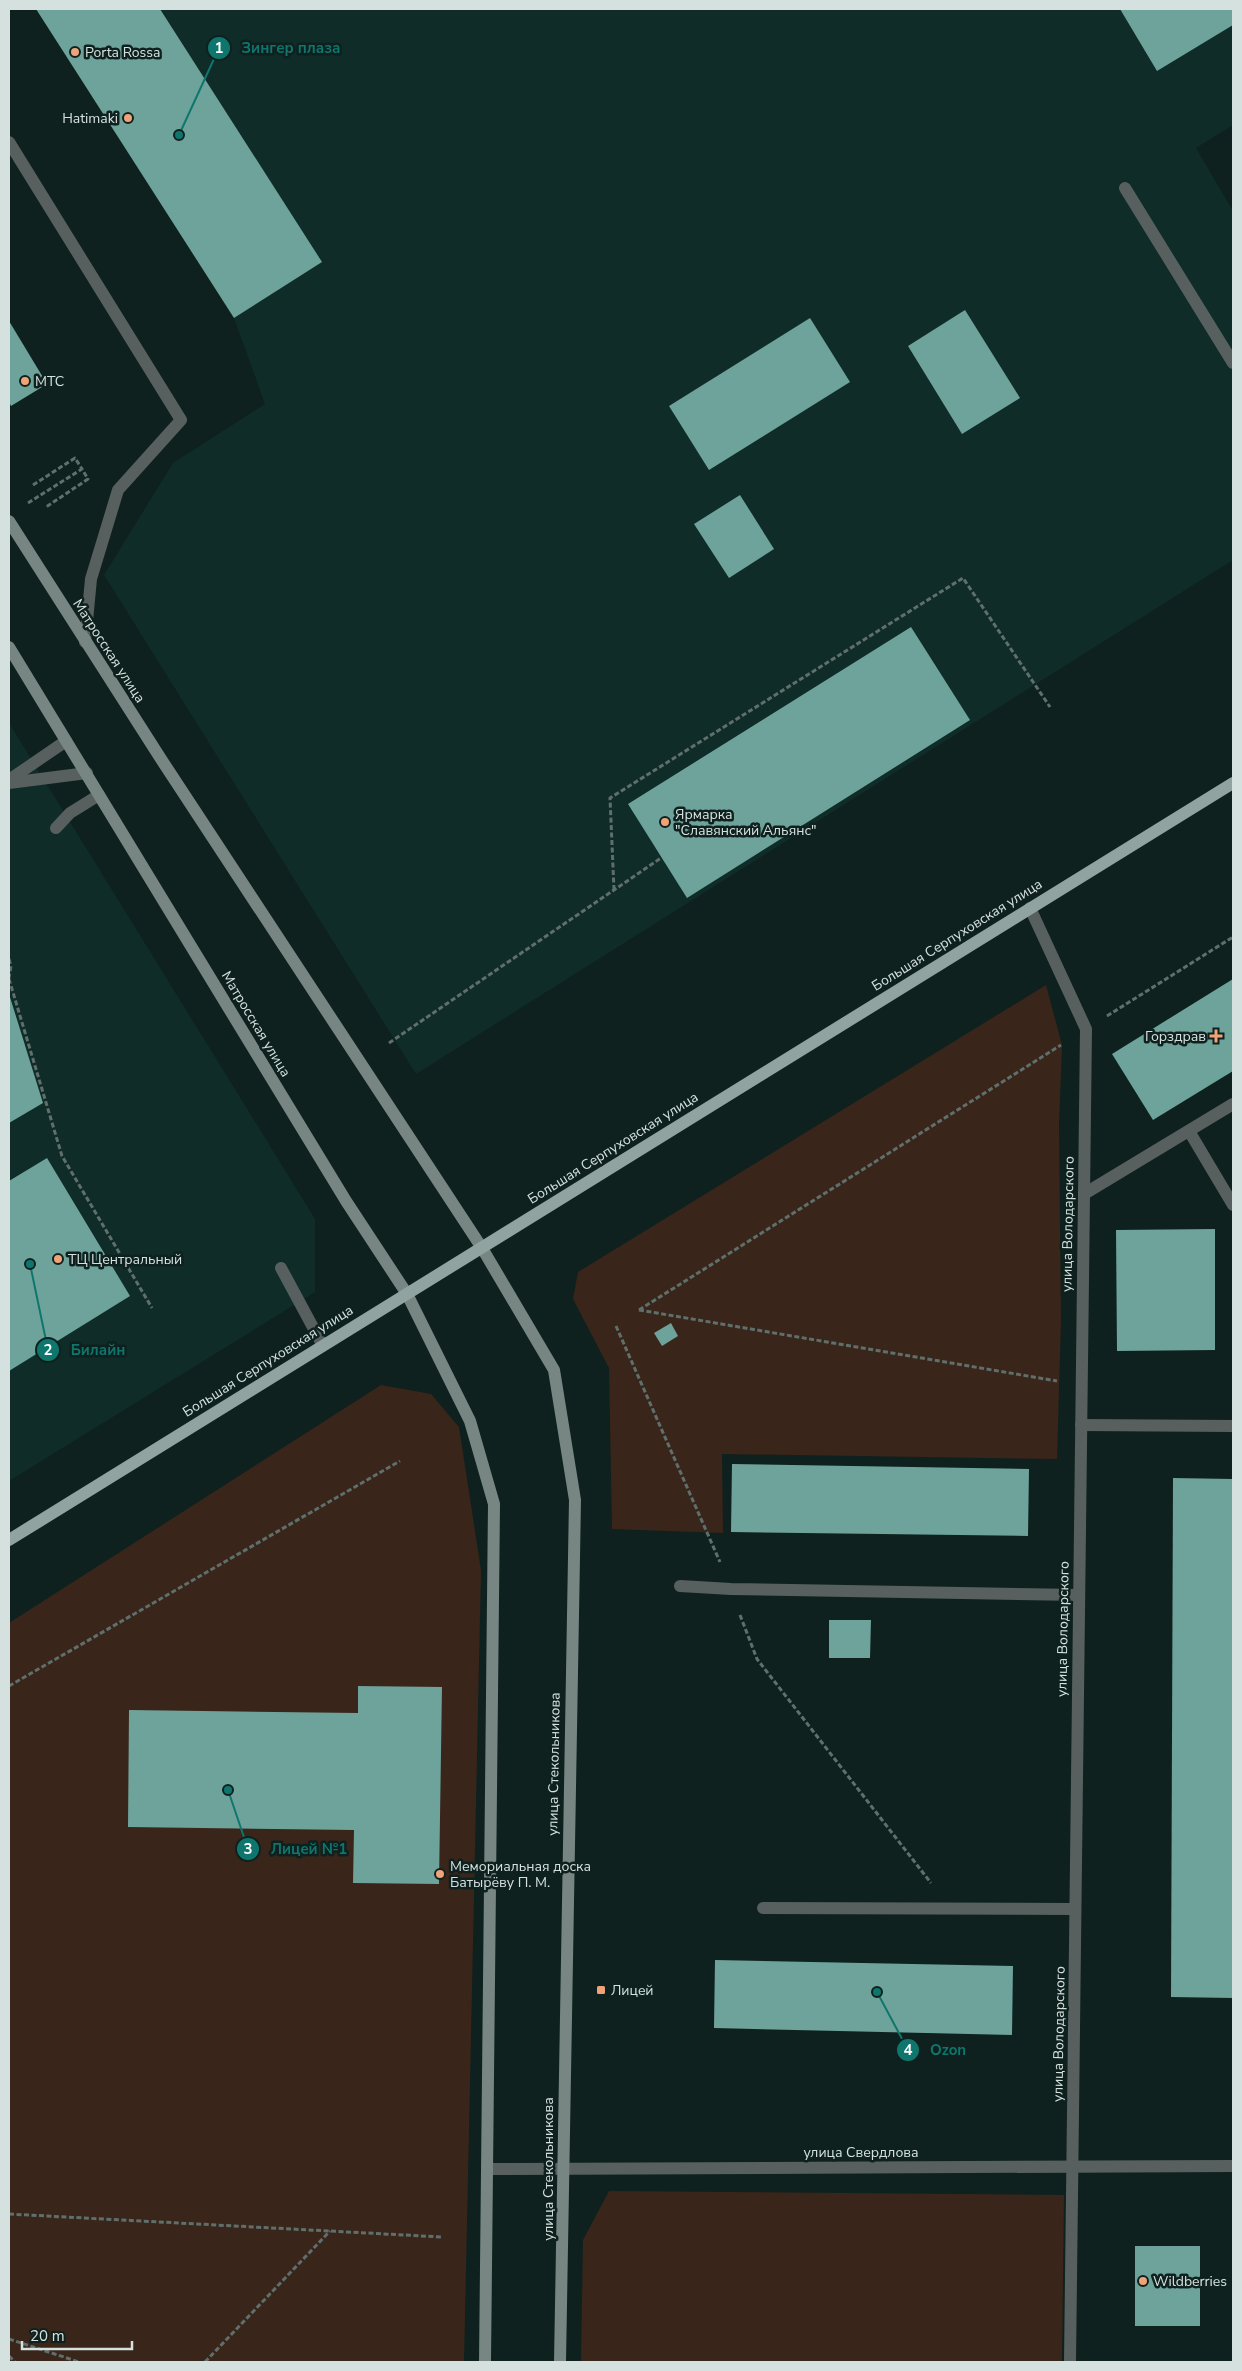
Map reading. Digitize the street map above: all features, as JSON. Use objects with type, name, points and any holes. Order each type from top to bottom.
[{"type":"main road","name":"Матросская улица","points":[[9,521],[85,642],[482,1248]]},
{"type":"main road","name":"Матросская улица","points":[[9,647],[346,1201],[408,1294],[470,1421],[494,1504],[489,2169]]},
{"type":"main road","name":"Большая Серпуховская улица","points":[[9,1540],[322,1344],[408,1294],[1233,782]]},
{"type":"main road","name":"улица Стекольникова","points":[[482,1248],[554,1370],[575,1500],[560,2362]]},
{"type":"main road","points":[[485,2362],[489,2169]]},
{"type":"street","points":[[9,142],[181,420],[118,490],[90,579],[85,642]]},
{"type":"street","points":[[1125,188],[1233,363]]},
{"type":"street","points":[[9,782],[66,740]]},
{"type":"street","points":[[9,782],[86,773]]},
{"type":"street","points":[[56,828],[70,813],[99,795]]},
{"type":"street","name":"улица Володарского","points":[[1030,908],[1086,1029],[1070,2362]]},
{"type":"street","points":[[1084,1194],[1233,1104]]},
{"type":"street","points":[[1189,1131],[1233,1204]]},
{"type":"street","points":[[281,1268],[322,1344]]},
{"type":"street","points":[[1081,1425],[1233,1426]]},
{"type":"street","points":[[680,1586],[731,1590],[1079,1595]]},
{"type":"street","points":[[763,1908],[1075,1909]]},
{"type":"street","name":"улица Свердлова","points":[[489,2169],[1233,2166]]},
{"type":"path","points":[[33,485],[75,458],[88,479],[46,507]]},
{"type":"path","points":[[39,496],[82,469]]},
{"type":"path","points":[[614,890],[610,798],[962,578],[1050,707]]},
{"type":"path","points":[[389,1043],[661,858]]},
{"type":"path","points":[[1081,1385],[639,1310],[1233,937]]},
{"type":"path","points":[[9,959],[11,966],[9,978],[62,1156],[152,1308]]},
{"type":"path","points":[[616,1326],[731,1590],[757,1659],[952,1909]]},
{"type":"path","points":[[9,1686],[400,1461]]},
{"type":"path","points":[[9,2214],[442,2237]]},
{"type":"path","points":[[205,2362],[330,2231]]},
{"type":"path","points":[[9,2339],[79,2362]]},
{"type":"path","points":[[9,2356],[15,2362]]},
{"type":"shaded area","points":[[160,9],[1233,9],[1233,125],[1196,148],[1233,211],[1233,560],[416,1074],[104,575],[173,463],[265,404],[234,318],[321,262]]},
{"type":"shaded area","points":[[9,723],[315,1219],[315,1292],[9,1481]]},
{"type":"shaded area","points":[[1046,985],[1062,1045],[1059,1125],[1061,1319],[1057,1459],[722,1454],[723,1533],[612,1529],[609,1368],[573,1299],[578,1272]]},
{"type":"shaded area","points":[[381,1385],[431,1394],[459,1427],[481,1570],[464,2362],[9,2362],[9,1623]]},
{"type":"shaded area","points":[[609,2191],[1064,2195],[1062,2362],[581,2362],[583,2240]]},
{"type":"building","points":[[36,9],[160,9],[322,262],[234,318]]},
{"type":"building","points":[[1120,9],[1233,9],[1233,25],[1157,71]]},
{"type":"building","points":[[965,310],[1020,398],[962,434],[908,346]]},
{"type":"building","points":[[810,318],[850,382],[709,470],[669,406]]},
{"type":"building","points":[[9,321],[47,384],[11,406],[9,402]]},
{"type":"building","points":[[740,495],[774,549],[729,578],[694,524]]},
{"type":"building","points":[[911,627],[970,720],[687,898],[628,804]]},
{"type":"building","points":[[1233,979],[1233,1071],[1153,1120],[1112,1054]]},
{"type":"building","points":[[9,994],[43,1103],[9,1123]]},
{"type":"building","name":"ТЦ Центральный","points":[[47,1158],[130,1296],[9,1371],[9,1181]]},
{"type":"building","points":[[1215,1229],[1215,1350],[1117,1351],[1116,1230]]},
{"type":"building","points":[[671,1323],[678,1336],[662,1346],[654,1333]]},
{"type":"building","points":[[732,1464],[1029,1469],[1028,1536],[731,1532]]},
{"type":"building","points":[[1173,1478],[1233,1479],[1233,1998],[1171,1997]]},
{"type":"building","points":[[829,1620],[871,1620],[870,1658],[829,1658]]},
{"type":"building","points":[[358,1686],[442,1687],[439,1884],[353,1883],[354,1830],[128,1827],[129,1710],[358,1713]]},
{"type":"building","points":[[715,1960],[1013,1966],[1012,2035],[714,2028]]},
{"type":"building","points":[[1135,2246],[1200,2246],[1200,2326],[1135,2326]]},
{"type":"place","name":"Porta Rossa","points":[[75,52]]},
{"type":"place","name":"Hatimaki","points":[[128,118]]},
{"type":"place","name":"Зингер плаза","points":[[179,135]]},
{"type":"place","name":"МТС","points":[[25,381]]},
{"type":"place","name":"Ярмарка \"Славянский Альянс\"","points":[[665,822]]},
{"type":"place","name":"Горздрав","points":[[1216,1036]]},
{"type":"place","name":"ТЦ Центральный","points":[[58,1259]]},
{"type":"place","name":"Билайн","points":[[30,1264]]},
{"type":"place","name":"Лицeй №1","points":[[228,1790]]},
{"type":"place","name":"Мемориальная доска Батырёву П. М.","points":[[440,1874]]},
{"type":"place","name":"Лицeй","points":[[601,1990]]},
{"type":"place","name":"Ozon","points":[[877,1992]]},
{"type":"place","name":"Wildberries","points":[[1143,2281]]}]
